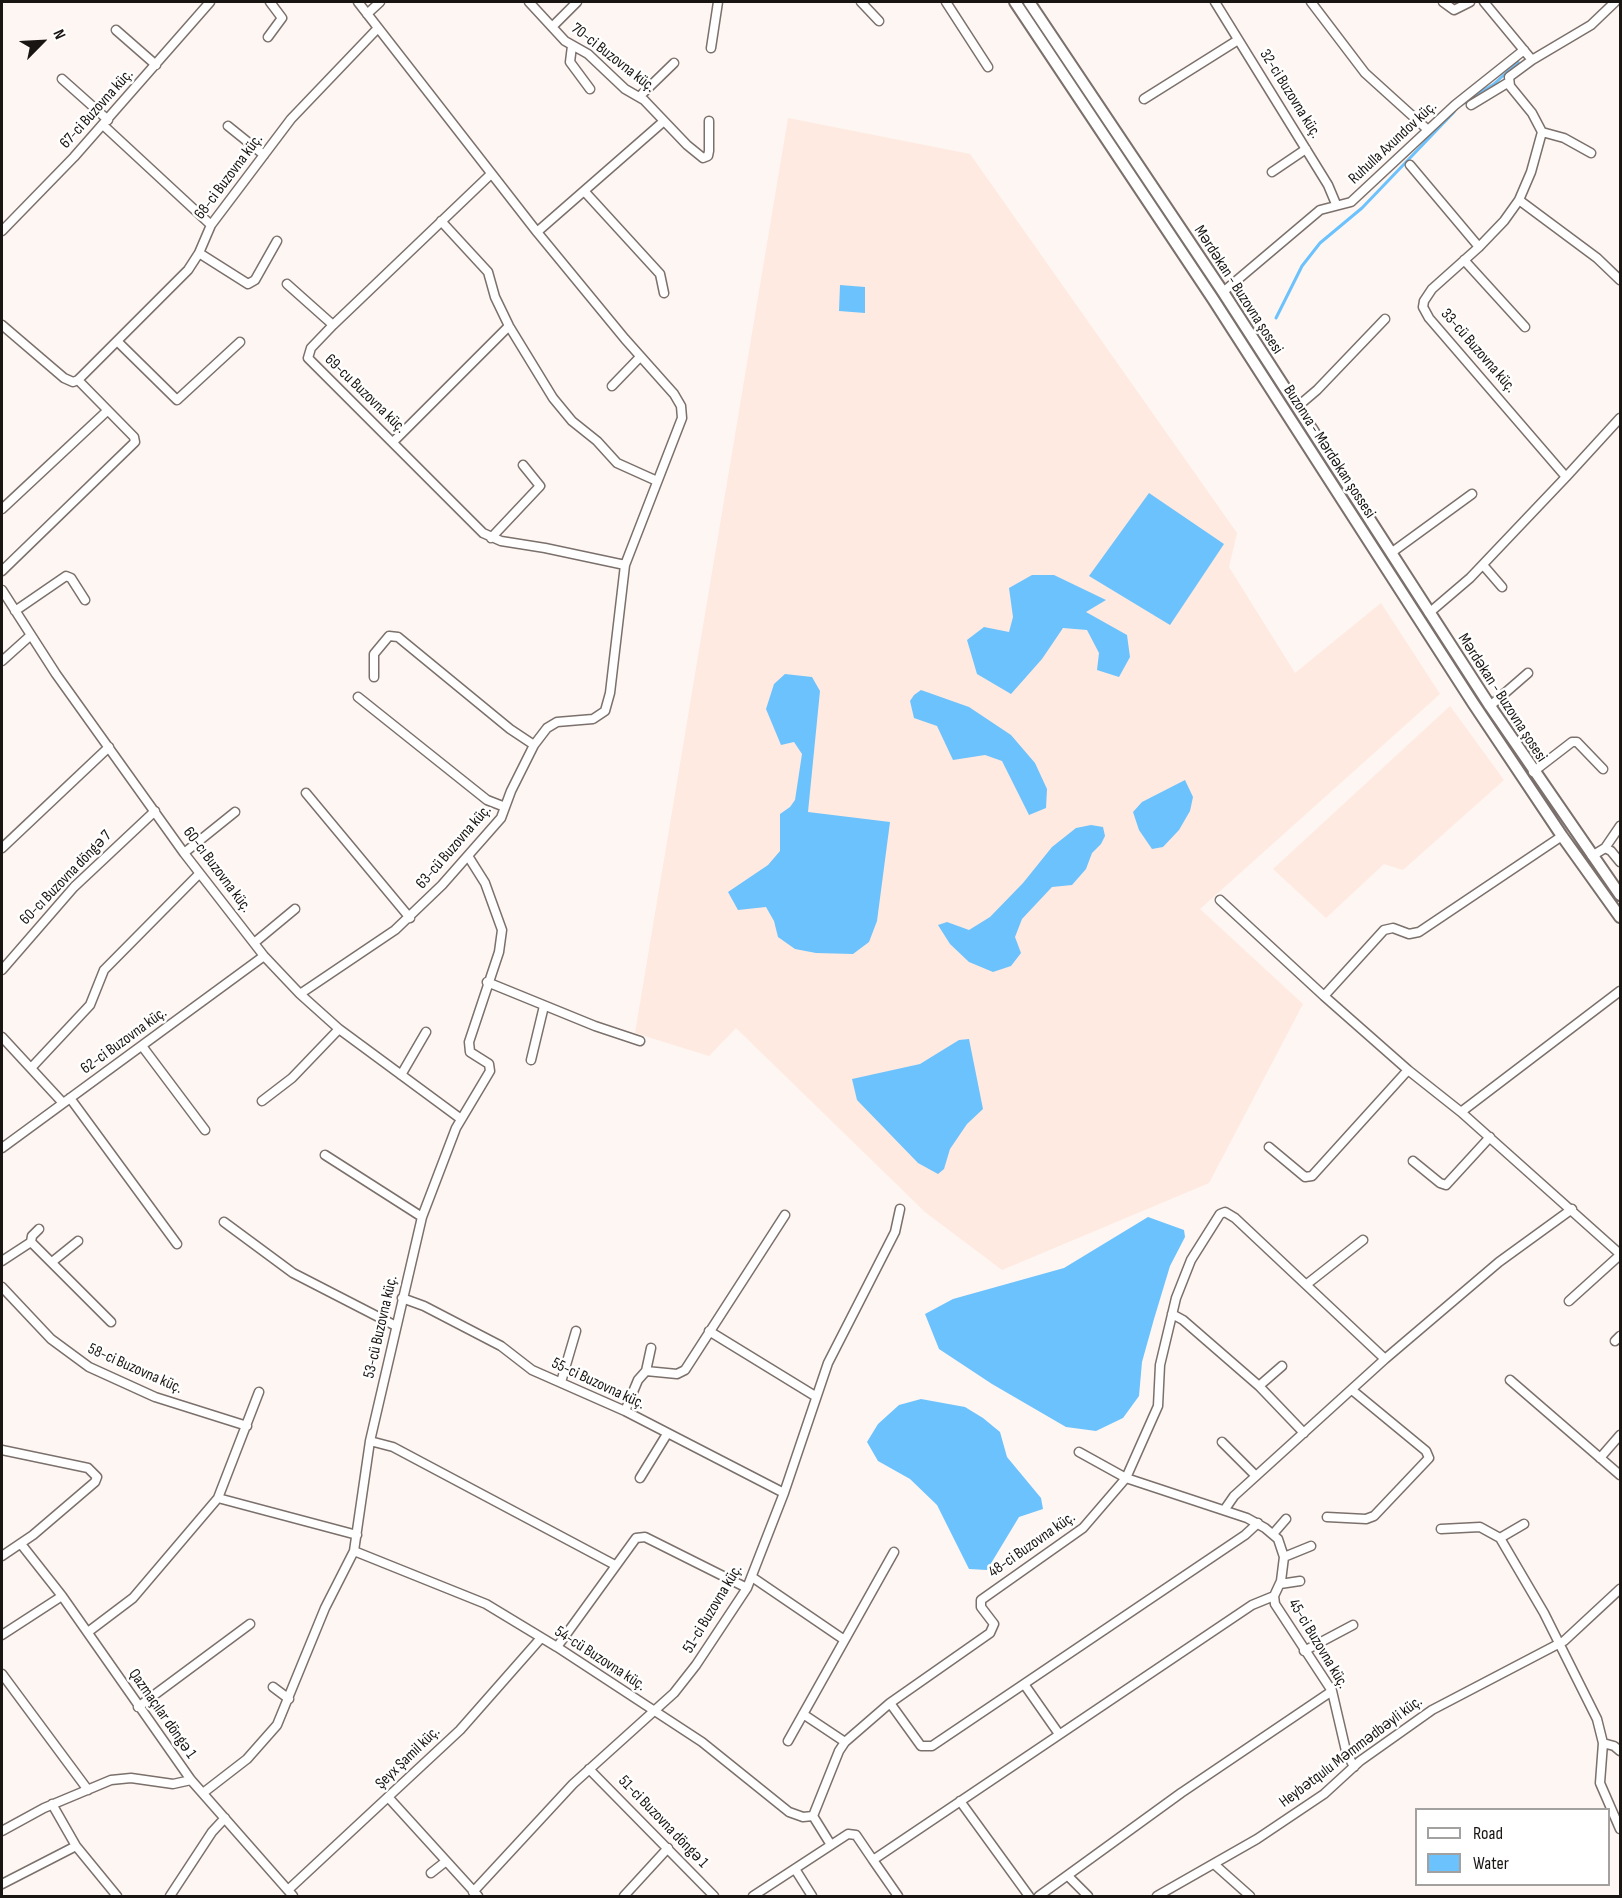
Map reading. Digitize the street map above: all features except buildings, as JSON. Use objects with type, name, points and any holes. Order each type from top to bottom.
[{"type":"main road","name":"Buzonva - Mərdəkan şossesi","points":[[1015,2],[1214,299],[1419,620],[1562,836],[1620,916]]},
{"type":"main road","name":"Mərdəkan - Buzovna şosesi","points":[[1029,2],[1223,292],[1533,771],[1620,895]]},
{"type":"street","name":"67-ci Buzovna küç.","points":[[2,231],[105,122],[210,2]]},
{"type":"street","points":[[268,37],[282,18],[270,2]]},
{"type":"street","points":[[358,2],[537,232],[640,357],[674,394],[682,412],[678,434],[657,481],[625,565]]},
{"type":"street","points":[[367,14],[380,2]]},
{"type":"street","name":"70-ci Buzovna küç.","points":[[529,2],[572,46],[588,54],[625,89],[639,97],[703,158],[708,156],[709,151],[710,121]]},
{"type":"street","points":[[552,27],[577,2]]},
{"type":"street","points":[[711,48],[718,2]]},
{"type":"street","points":[[861,2],[879,21]]},
{"type":"street","points":[[946,2],[988,67]]},
{"type":"street","name":"32-ci Buzovna küç.","points":[[1215,2],[1329,185],[1336,204]]},
{"type":"street","points":[[1311,2],[1365,73],[1428,130]]},
{"type":"street","points":[[1443,2],[1454,10],[1470,2]]},
{"type":"street","points":[[1484,2],[1532,60]]},
{"type":"street","points":[[1471,105],[1509,82],[1512,74],[1532,60],[1591,26],[1615,2]]},
{"type":"street","name":"68-ci Buzovna küç.","points":[[78,380],[182,276],[199,253],[211,225],[264,155],[311,97],[378,28]]},
{"type":"street","points":[[116,30],[156,65]]},
{"type":"street","points":[[1144,99],[1238,40]]},
{"type":"street","points":[[572,46],[570,62],[590,89]]},
{"type":"street","name":"Ruhulla Axundov küç.","points":[[1223,292],[1320,210],[1336,204],[1351,202],[1428,130],[1524,50]]},
{"type":"street","points":[[639,97],[674,63]]},
{"type":"street","points":[[62,79],[211,225]]},
{"type":"street","points":[[1509,82],[1512,90],[1537,120],[1542,132],[1564,138],[1591,153]]},
{"type":"street","points":[[537,232],[664,121]]},
{"type":"street","points":[[228,126],[264,155]]},
{"type":"street","name":"33-cü Buzovna küç.","points":[[1542,132],[1531,172],[1519,200],[1504,221],[1479,247],[1426,295],[1423,307],[1566,477]]},
{"type":"street","points":[[1272,172],[1306,149]]},
{"type":"street","points":[[1410,165],[1479,247]]},
{"type":"street","name":"69-cu Buzovna küç.","points":[[491,174],[333,325],[311,348],[308,358],[475,527],[491,538],[625,565]]},
{"type":"street","points":[[585,192],[660,274],[664,293]]},
{"type":"street","points":[[1519,200],[1597,258],[1620,280]]},
{"type":"street","points":[[441,221],[488,272],[495,297],[509,326],[553,398],[572,421],[597,441],[616,463],[657,481]]},
{"type":"street","points":[[199,253],[248,284],[255,280],[277,241]]},
{"type":"street","points":[[1464,260],[1525,327]]},
{"type":"street","points":[[287,284],[333,325]]},
{"type":"street","points":[[1297,407],[1317,390],[1384,319]]},
{"type":"street","points":[[2,325],[64,378],[73,382],[78,380],[134,437],[133,446],[2,571]]},
{"type":"street","points":[[393,442],[509,326]]},
{"type":"street","points":[[117,341],[177,400],[240,342]]},
{"type":"street","points":[[612,386],[640,357]]},
{"type":"street","points":[[2,509],[107,411]]},
{"type":"street","points":[[1429,613],[1483,565],[1620,418]]},
{"type":"street","points":[[491,538],[540,486],[539,481],[523,465]]},
{"type":"street","points":[[1391,553],[1472,494]]},
{"type":"street","name":"63-cü Buzovna küç.","points":[[300,994],[368,950],[410,918],[498,822],[534,745],[552,725],[593,719],[605,711],[610,693],[625,565]]},
{"type":"street","points":[[1483,565],[1502,587]]},
{"type":"street","points":[[15,611],[66,576],[71,578],[85,600]]},
{"type":"street","name":"60-cı Buzovna küç.","points":[[2,590],[31,635],[199,874],[264,956],[300,994],[339,1029],[461,1119]]},
{"type":"street","points":[[2,661],[31,635]]},
{"type":"street","points":[[374,677],[374,654],[389,636],[398,637],[510,729],[534,745]]},
{"type":"street","points":[[1490,706],[1527,673]]},
{"type":"street","points":[[358,697],[487,800],[506,807]]},
{"type":"street","points":[[1533,771],[1572,742],[1581,746],[1603,769]]},
{"type":"street","points":[[2,848],[109,747]]},
{"type":"street","points":[[306,793],[410,918]]},
{"type":"street","name":"60-cı Buzovna döngə 7","points":[[2,970],[74,886],[155,811]]},
{"type":"street","points":[[184,853],[235,812]]},
{"type":"street","points":[[1592,856],[1605,848],[1620,826]]},
{"type":"street","points":[[1324,996],[1384,930],[1394,928],[1409,934],[1419,932],[1562,836]]},
{"type":"street","points":[[1605,848],[1611,850],[1620,862]]},
{"type":"street","name":"53-cü Buzovna küç.","points":[[203,1793],[233,1771],[269,1737],[289,1699],[325,1608],[354,1551],[370,1441],[422,1216],[461,1119],[490,1071],[489,1064],[472,1055],[468,1046],[469,1036],[499,952],[502,930],[485,883],[468,856]]},
{"type":"street","points":[[32,1067],[90,1005],[104,970],[199,874]]},
{"type":"street","points":[[1220,900],[1324,996],[1408,1070],[1490,1137],[1620,1254],[1569,1301]]},
{"type":"street","points":[[254,943],[295,909]]},
{"type":"street","name":"62-ci Buzovna küç.","points":[[2,1148],[264,956]]},
{"type":"street","points":[[487,982],[544,1006],[640,1041]]},
{"type":"street","points":[[1461,1112],[1620,991]]},
{"type":"street","points":[[531,1060],[544,1006]]},
{"type":"street","points":[[262,1101],[292,1078],[339,1029]]},
{"type":"street","points":[[401,1074],[426,1032]]},
{"type":"street","points":[[2,1037],[67,1101],[177,1244]]},
{"type":"street","points":[[142,1046],[205,1130]]},
{"type":"street","points":[[1269,1147],[1305,1177],[1312,1176],[1408,1070]]},
{"type":"street","points":[[1413,1161],[1440,1183],[1446,1185],[1490,1137]]},
{"type":"street","points":[[325,1155],[422,1216]]},
{"type":"street","name":"51-ci Buzovna küç.","points":[[475,1894],[590,1769],[654,1712],[687,1678],[747,1588],[784,1493],[815,1396],[840,1337],[895,1233],[900,1209]]},
{"type":"street","points":[[1225,1509],[1234,1496],[1385,1359],[1499,1262],[1572,1209]]},
{"type":"street","name":"48-ci Buzovna küç.","points":[[813,1816],[839,1751],[845,1742],[890,1703],[990,1633],[994,1624],[981,1607],[981,1600],[1076,1534],[1093,1519],[1125,1478],[1158,1406],[1160,1365],[1172,1314],[1191,1260],[1217,1217],[1225,1212],[1235,1218],[1385,1359]]},
{"type":"street","points":[[646,1371],[681,1373],[785,1215]]},
{"type":"street","points":[[224,1222],[294,1273],[396,1326]]},
{"type":"street","points":[[2,1261],[31,1242],[32,1236],[39,1229]]},
{"type":"street","points":[[1307,1284],[1363,1240]]},
{"type":"street","points":[[52,1262],[78,1241]]},
{"type":"street","points":[[31,1242],[111,1322]]},
{"type":"street","name":"58-ci Buzovna küç.","points":[[2,1287],[51,1339],[89,1366],[171,1403],[247,1426]]},
{"type":"street","name":"55-ci Buzovna küç.","points":[[402,1298],[424,1306],[501,1346],[526,1367],[626,1411],[784,1493]]},
{"type":"street","points":[[1172,1314],[1183,1320],[1258,1386],[1304,1433]]},
{"type":"street","points":[[561,1382],[576,1331]]},
{"type":"street","points":[[709,1331],[815,1396]]},
{"type":"street","points":[[626,1411],[638,1380],[646,1371],[651,1348]]},
{"type":"street","points":[[1258,1386],[1281,1366]]},
{"type":"street","points":[[1510,1380],[1620,1475]]},
{"type":"street","points":[[1327,1517],[1366,1519],[1374,1516],[1429,1458],[1426,1452],[1352,1390]]},
{"type":"street","points":[[88,1632],[133,1598],[218,1498],[259,1392]]},
{"type":"street","points":[[640,1478],[667,1434]]},
{"type":"street","points":[[1600,1458],[1620,1435]]},
{"type":"street","points":[[370,1441],[393,1447],[615,1565]]},
{"type":"street","points":[[1222,1442],[1256,1476]]},
{"type":"street","points":[[2,1450],[88,1468],[97,1477],[95,1482],[21,1544],[2,1556]]},
{"type":"street","points":[[1079,1452],[1125,1478],[1225,1509],[1258,1523],[1273,1534],[1281,1545],[1284,1557],[1311,1546]]},
{"type":"street","points":[[218,1498],[357,1535]]},
{"type":"street","points":[[1273,1534],[1286,1519]]},
{"type":"street","points":[[890,1703],[921,1746],[926,1748],[1245,1535],[1258,1523]]},
{"type":"street","points":[[1500,1538],[1524,1524]]},
{"type":"street","points":[[1441,1529],[1480,1527],[1500,1538],[1544,1613],[1597,1719],[1603,1743],[1600,1784],[1620,1829]]},
{"type":"street","points":[[557,1647],[633,1540],[645,1537],[747,1588]]},
{"type":"street","name":"Qazmaçılar döngə 1","points":[[21,1544],[88,1632],[138,1707],[191,1780],[290,1893]]},
{"type":"street","name":"54-cü Buzovna küç.","points":[[354,1551],[469,1596],[557,1647],[702,1742],[789,1812],[803,1817],[813,1816]]},
{"type":"street","points":[[788,1742],[843,1639],[894,1552]]},
{"type":"street","name":"45-ci Buzovna küç.","points":[[1284,1557],[1280,1584],[1274,1596],[1278,1610],[1332,1691],[1346,1751],[1353,1767]]},
{"type":"street","points":[[752,1577],[843,1639]]},
{"type":"street","points":[[1280,1584],[1300,1581]]},
{"type":"street","name":"Heybətqulu Məmmədbəyli küç.","points":[[1156,1896],[1257,1839],[1324,1794],[1353,1767],[1446,1702],[1558,1644],[1577,1631],[1620,1589]]},
{"type":"street","points":[[2,1635],[62,1596]]},
{"type":"street","points":[[873,1860],[1252,1605],[1274,1596]]},
{"type":"street","points":[[138,1707],[250,1624]]},
{"type":"street","points":[[1304,1651],[1353,1625]]},
{"type":"street","name":"Şeyx Şamil küç.","points":[[290,1893],[460,1730],[541,1638]]},
{"type":"street","points":[[2,1674],[88,1790]]},
{"type":"street","points":[[1024,1684],[1059,1734]]},
{"type":"street","points":[[273,1687],[289,1699]]},
{"type":"street","points":[[1039,1896],[1181,1793],[1332,1691]]},
{"type":"street","points":[[803,1714],[845,1742]]},
{"type":"street","points":[[1603,1743],[1620,1751]]},
{"type":"street","name":"51-ci Buzovna döngə 1","points":[[590,1769],[714,1896]]},
{"type":"street","points":[[2,1831],[52,1804],[120,1778],[173,1784],[191,1780]]},
{"type":"street","points":[[388,1797],[475,1894]]},
{"type":"street","points":[[960,1801],[1029,1896]]},
{"type":"street","points":[[52,1804],[76,1846],[117,1896]]},
{"type":"street","points":[[813,1816],[831,1845]]},
{"type":"street","points":[[170,1896],[212,1832],[225,1818]]},
{"type":"street","points":[[753,1896],[852,1833],[898,1896]]},
{"type":"street","points":[[2,1884],[76,1846]]},
{"type":"street","points":[[624,1896],[668,1848]]},
{"type":"street","points":[[431,1873],[445,1862]]},
{"type":"street","points":[[1214,1864],[1250,1896]]},
{"type":"street","points":[[795,1869],[812,1896]]},
{"type":"street","points":[[1068,1876],[1088,1896]]},
{"type":"shaded area","points":[[788,118],[970,154],[1237,533],[1229,567],[1295,673],[1381,603],[1440,694],[1200,909],[1303,1004],[1209,1183],[1002,1270],[925,1212],[736,1028],[709,1056],[635,1033]]},
{"type":"shaded area","points":[[1450,706],[1504,780],[1403,870],[1384,864],[1326,918],[1273,869]]},
{"type":"water","points":[[840,285],[865,287],[865,313],[839,311]]},
{"type":"water","points":[[1149,493],[1224,544],[1170,625],[1089,576]]},
{"type":"water","points":[[1032,575],[1054,575],[1106,600],[1086,612],[1127,635],[1130,657],[1119,677],[1097,670],[1099,653],[1087,630],[1063,628],[1042,659],[1011,694],[977,674],[967,640],[984,627],[1009,632],[1013,617],[1009,588]]},
{"type":"water","points":[[785,674],[812,677],[820,691],[808,812],[890,822],[877,921],[869,942],[853,954],[816,953],[795,949],[778,937],[774,921],[766,907],[738,910],[728,892],[768,865],[780,851],[780,814],[795,800],[802,754],[794,742],[781,745],[766,709],[774,684]]},
{"type":"water","points":[[921,690],[969,707],[1011,735],[1035,763],[1047,789],[1046,808],[1029,815],[1002,761],[985,755],[953,760],[937,726],[914,718],[910,701]]},
{"type":"water","points":[[1185,780],[1193,797],[1190,811],[1179,830],[1163,847],[1152,849],[1139,830],[1133,812],[1142,802]]},
{"type":"water","points":[[1091,825],[1103,827],[1105,836],[1101,844],[1092,853],[1086,869],[1072,885],[1052,887],[1022,919],[1015,937],[1021,953],[1011,966],[993,972],[969,962],[950,944],[938,925],[947,922],[969,930],[990,917],[1023,883],[1052,847],[1076,828]]},
{"type":"water","points":[[969,1039],[983,1109],[967,1124],[950,1149],[944,1169],[938,1174],[918,1163],[857,1100],[852,1079],[920,1064],[959,1040]]},
{"type":"water","points":[[1148,1217],[1184,1230],[1185,1237],[1170,1266],[1154,1319],[1142,1362],[1139,1396],[1123,1418],[1096,1431],[1066,1427],[992,1384],[939,1349],[925,1314],[953,1299],[1064,1268]]},
{"type":"water","points":[[921,1399],[965,1407],[1000,1432],[1007,1457],[1041,1498],[1043,1509],[1019,1517],[987,1570],[969,1569],[937,1505],[910,1479],[878,1461],[867,1442],[878,1424],[899,1405]]},
{"type":"waterway","points":[[1461,105],[1494,84],[1518,62]]},
{"type":"waterway","points":[[1276,318],[1302,266],[1320,243],[1362,208],[1454,112]]}]
